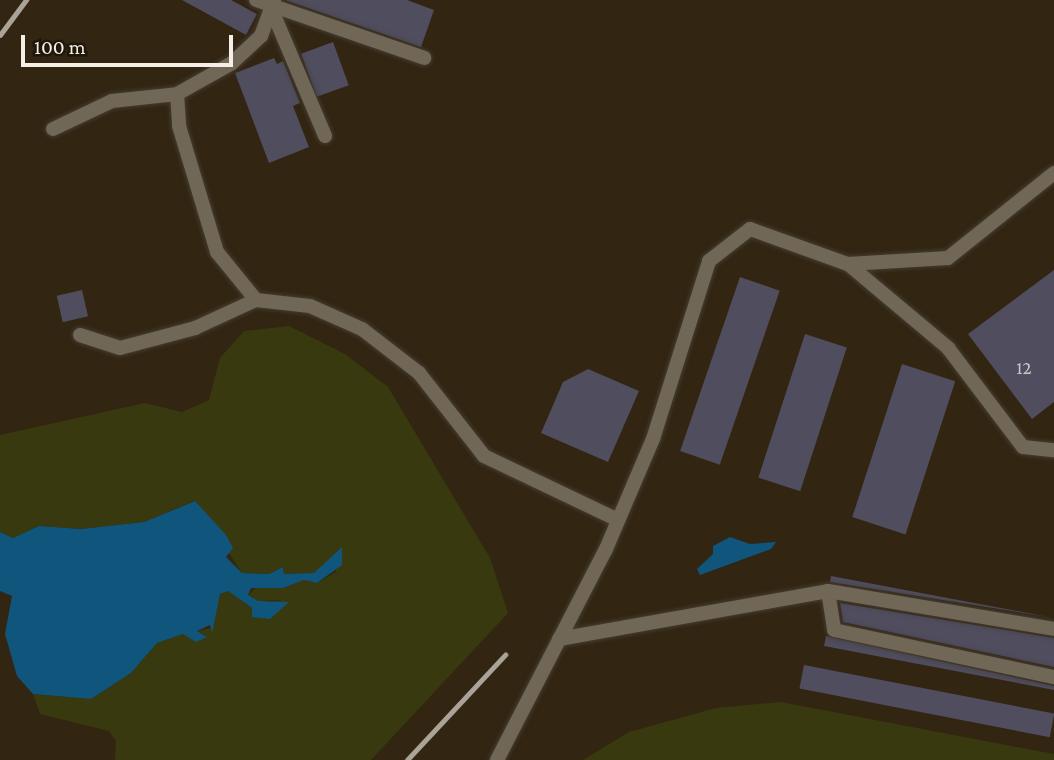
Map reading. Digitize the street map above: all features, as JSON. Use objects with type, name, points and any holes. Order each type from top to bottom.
[{"type":"lane","points":[[256,0],[424,58]]},
{"type":"lane","points":[[53,129],[112,101],[177,93],[232,63],[261,36],[272,4]]},
{"type":"lane","points":[[272,4],[325,136]]},
{"type":"lane","points":[[177,93],[179,126],[217,252],[256,300]]},
{"type":"lane","points":[[848,264],[948,258],[1054,173]]},
{"type":"lane","points":[[497,760],[618,520],[653,439],[709,261],[750,229],[848,264],[948,348],[1023,447],[1054,450]]},
{"type":"lane","points":[[80,335],[120,348],[195,328],[256,300],[310,306],[362,329],[419,373],[484,456],[618,520]]},
{"type":"lane","points":[[559,639],[828,591],[1054,629]]},
{"type":"lane","points":[[828,591],[834,630],[1054,677]]},
{"type":"shaded area","points":[[0,0],[1054,0],[1054,760],[0,760]]},
{"type":"shaded area","points":[[289,326],[345,354],[388,387],[490,558],[508,613],[371,760],[115,760],[116,741],[109,731],[40,714],[33,694],[91,699],[131,673],[157,643],[183,634],[206,636],[197,631],[212,628],[220,594],[228,591],[252,608],[282,600],[258,601],[248,595],[258,586],[283,588],[304,580],[317,583],[336,572],[336,558],[314,573],[284,574],[283,567],[269,574],[242,573],[194,501],[144,522],[81,529],[39,526],[13,538],[0,532],[0,435],[145,403],[182,412],[209,400],[220,358],[244,331]]},
{"type":"shaded area","points":[[781,702],[1054,754],[1054,760],[583,760],[629,732],[716,708]]},
{"type":"water","points":[[195,501],[226,535],[233,548],[226,557],[242,573],[269,574],[283,567],[284,574],[314,573],[342,547],[342,565],[317,583],[304,580],[283,588],[251,588],[248,595],[258,601],[289,602],[270,619],[252,617],[252,608],[228,591],[220,594],[212,633],[210,625],[197,631],[207,637],[196,642],[183,634],[157,643],[131,673],[91,699],[33,694],[17,676],[5,634],[12,596],[0,591],[0,532],[13,538],[39,526],[81,529],[144,522]]},
{"type":"water","points":[[730,537],[750,544],[776,542],[771,549],[700,575],[697,569],[713,554],[713,546]]},
{"type":"building","points":[[182,0],[231,0],[257,14],[246,35]]},
{"type":"building","points":[[285,0],[407,0],[434,10],[421,47]]},
{"type":"building","points":[[333,42],[349,85],[317,97],[301,54]]},
{"type":"building","points":[[274,58],[277,64],[283,61],[300,103],[293,106],[309,147],[269,163],[235,73]]},
{"type":"building","points":[[1054,270],[1054,402],[1032,419],[968,334]]},
{"type":"building","points":[[740,277],[780,291],[720,465],[680,451]]},
{"type":"building","points":[[82,290],[88,316],[63,322],[57,296]]},
{"type":"building","points":[[805,334],[847,348],[800,491],[758,478]]},
{"type":"building","points":[[902,364],[955,381],[906,534],[852,517]]},
{"type":"building","points":[[588,369],[639,391],[608,462],[541,433],[563,382]]},
{"type":"building","points":[[831,576],[1049,617],[830,582]]},
{"type":"building","points":[[840,603],[1054,638],[1054,667],[843,622]]},
{"type":"building","points":[[826,636],[1054,686],[1054,690],[824,646]]},
{"type":"building","points":[[804,665],[1054,714],[1050,737],[799,689]]},
{"type":"railway","points":[[0,35],[26,0]]},
{"type":"railway","points":[[407,760],[505,655]]}]
